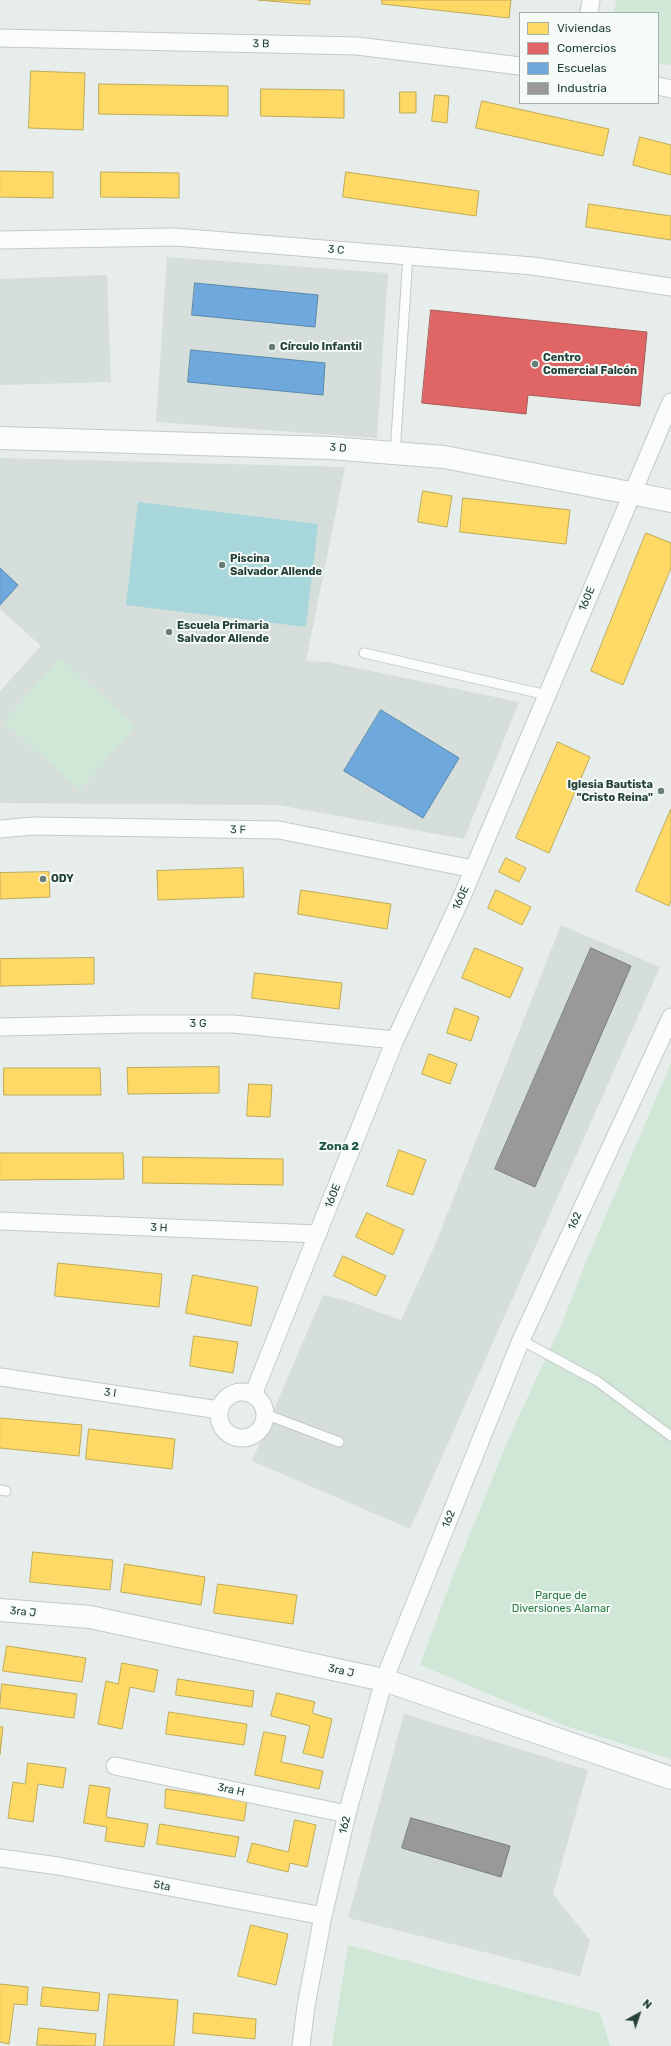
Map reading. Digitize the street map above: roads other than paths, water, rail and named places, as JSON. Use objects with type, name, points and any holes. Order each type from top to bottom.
[{"type":"street","points":[[589,12],[591,0]]},
{"type":"street","name":"3 B","points":[[0,38],[357,46],[519,66]]},
{"type":"street","points":[[659,86],[671,89]]},
{"type":"street","name":"3 C","points":[[0,240],[175,237],[533,266],[671,287]]},
{"type":"street","name":"160E","points":[[253,1395],[395,1040],[473,868],[547,695],[631,492],[671,402]]},
{"type":"street","name":"3 D","points":[[0,438],[330,448],[395,453],[444,458],[631,492],[671,501]]},
{"type":"street","name":"3 F","points":[[0,829],[34,826],[279,830],[473,868]]},
{"type":"street","name":"162","points":[[301,2046],[306,2006],[323,1916],[347,1814],[384,1680],[521,1340],[671,1017]]},
{"type":"street","name":"3 G","points":[[0,1027],[233,1024],[395,1040]]},
{"type":"street","name":"3 H","points":[[0,1221],[318,1234]]},
{"type":"street","name":"3 I","points":[[0,1377],[219,1410]]},
{"type":"street","points":[[244,1392],[253,1395],[263,1406],[265,1414],[260,1428],[248,1437],[240,1438],[232,1436],[221,1425],[219,1410],[222,1402],[232,1394],[244,1392]]},
{"type":"street","name":"3ra J","points":[[0,1610],[90,1617],[384,1680],[671,1778]]},
{"type":"street","name":"3ra H","points":[[115,1766],[347,1814]]},
{"type":"street","name":"5ta","points":[[0,1858],[66,1868],[323,1916]]},
{"type":"lane","points":[[395,453],[408,256]]},
{"type":"lane","points":[[364,653],[547,695]]},
{"type":"lane","points":[[521,1340],[597,1380],[671,1436]]},
{"type":"lane","points":[[265,1414],[339,1442]]},
{"type":"water","name":"Piscina Salvador Allende","points":[[138,502],[318,524],[306,627],[126,605]]},
{"type":"place","name":"Círculo Infantil","points":[[272,347]]},
{"type":"place","name":"Centro Comercial Falcón","points":[[535,364]]},
{"type":"place","name":"Piscina Salvador Allende","points":[[222,565]]},
{"type":"place","name":"Escuela Primaria Salvador Allende","points":[[169,632]]},
{"type":"place","name":"Iglesia Bautista \"Cristo Reina\"","points":[[661,791]]},
{"type":"place","name":"ODY","points":[[43,879]]},
{"type":"district","name":"Zona 2","points":[[339,1147]]},
{"type":"park label","name":"Parque de Diversiones Alamar","points":[[561,1602]]}]
